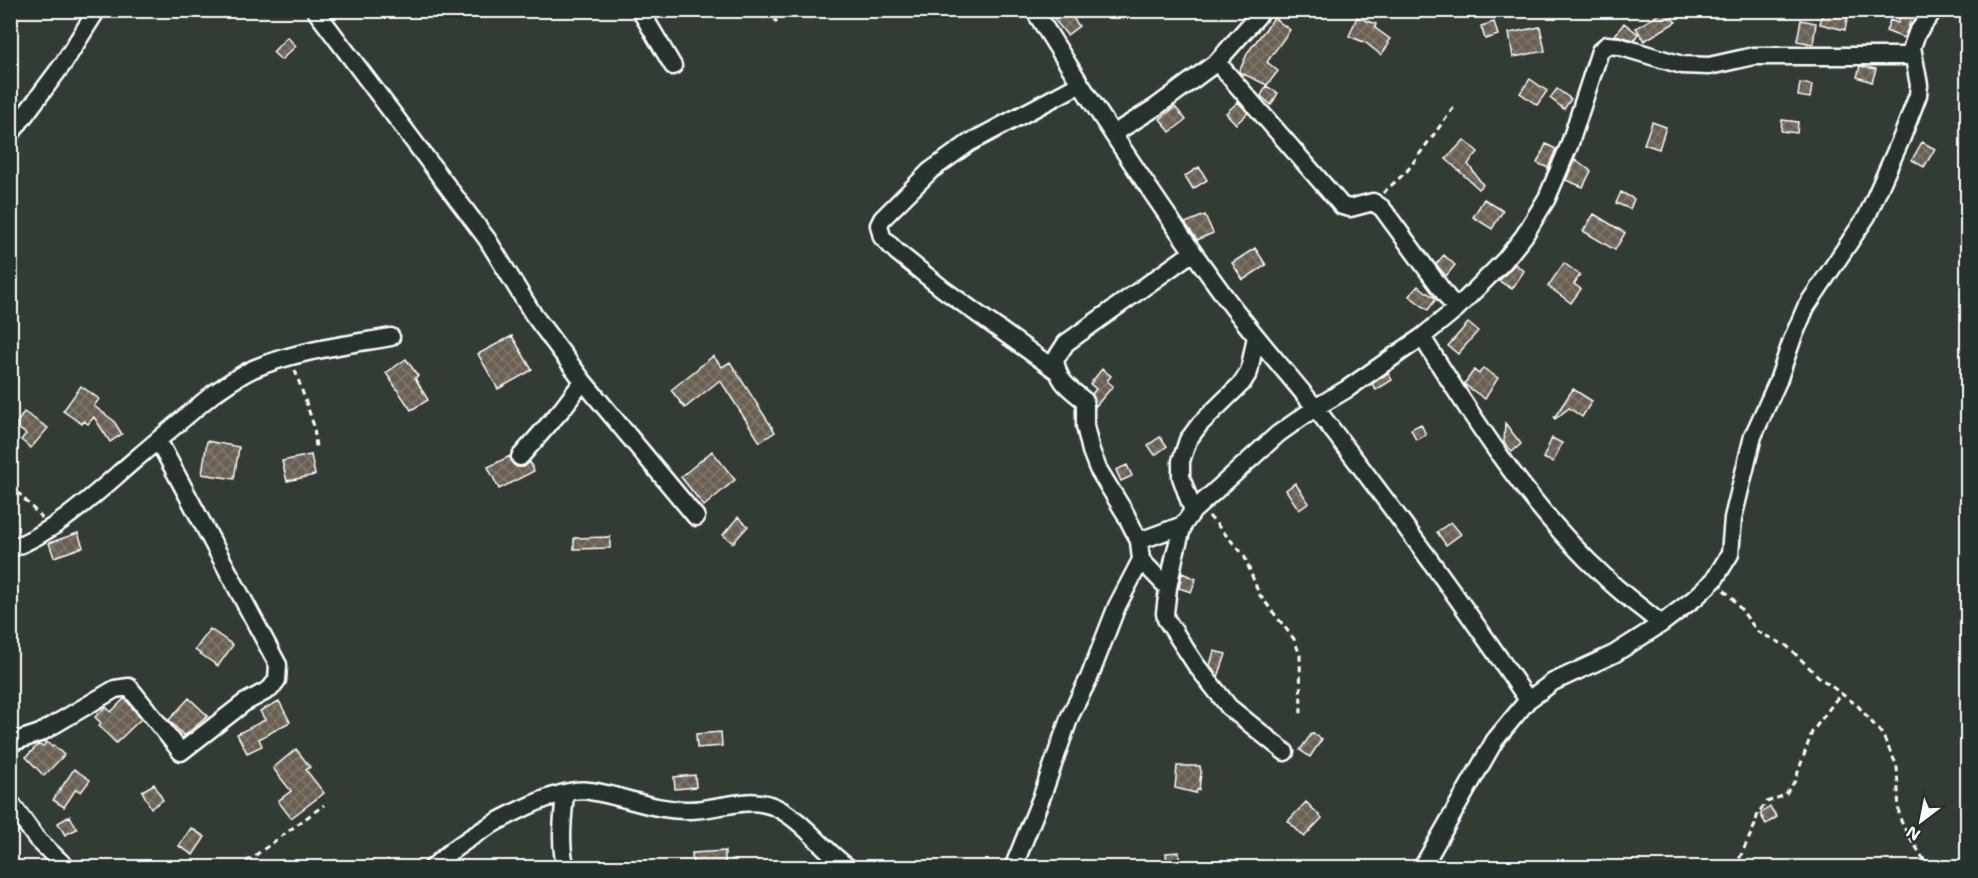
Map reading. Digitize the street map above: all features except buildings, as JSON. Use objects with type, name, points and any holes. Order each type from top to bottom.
[{"type":"street","points":[[10,135],[63,64],[97,10]]},
{"type":"street","points":[[315,10],[487,239],[533,314],[583,381],[696,517]]},
{"type":"street","points":[[640,10],[673,66]]},
{"type":"street","points":[[1034,10],[1161,208],[1256,336],[1392,508],[1478,626],[1528,700]]},
{"type":"street","points":[[1113,134],[1156,107],[1217,62],[1263,10]]},
{"type":"street","points":[[1422,867],[1495,740],[1528,700],[1553,682],[1614,654],[1661,624],[1714,580],[1730,554],[1733,518],[1753,436],[1778,381],[1806,307],[1867,216],[1914,107],[1919,85],[1912,47],[1917,33],[1934,10]]},
{"type":"street","points":[[1285,752],[1229,707],[1196,665],[1166,619],[1168,588],[1183,525],[1196,509],[1278,434],[1422,337],[1456,309],[1504,261],[1524,236],[1547,198],[1569,146],[1600,51],[1607,45],[1618,46],[1682,65],[1709,66],[1754,56],[1912,56]]},
{"type":"street","points":[[1217,62],[1342,206],[1350,208],[1373,202],[1382,208],[1456,309]]},
{"type":"street","points":[[1057,371],[951,295],[897,252],[882,237],[879,225],[882,219],[930,171],[969,143],[1080,84]]},
{"type":"street","points":[[1013,867],[1042,796],[1070,716],[1089,678],[1118,606],[1141,560],[1139,542],[1090,451],[1085,426],[1085,401],[1064,384],[1057,371],[1055,360],[1066,343],[1193,252]]},
{"type":"street","points":[[1196,509],[1181,477],[1181,461],[1188,440],[1200,424],[1242,383],[1249,372],[1256,336]]},
{"type":"street","points":[[10,549],[35,539],[94,496],[213,394],[234,380],[254,369],[290,357],[391,337]]},
{"type":"street","points":[[1422,337],[1509,467],[1556,527],[1604,577],[1661,624]]},
{"type":"street","points":[[520,457],[563,408],[583,381]]},
{"type":"street","points":[[10,743],[40,733],[115,690],[129,687],[181,752],[244,703],[270,689],[277,680],[278,665],[158,440]]},
{"type":"street","points":[[1139,542],[1183,525]]},
{"type":"street","points":[[1141,560],[1168,588]]},
{"type":"street","points":[[432,867],[456,847],[493,824],[532,805],[565,793],[588,790],[659,808],[689,810],[758,802],[773,806],[802,825],[820,844],[849,867]]},
{"type":"street","points":[[565,793],[563,858],[566,867]]},
{"type":"street","points":[[10,802],[37,839],[67,867]]},
{"type":"path","points":[[770,10],[777,23]]},
{"type":"path","points":[[1373,202],[1407,171],[1454,107]]},
{"type":"path","points":[[290,357],[314,426],[316,448]]},
{"type":"path","points":[[10,484],[51,528]]},
{"type":"path","points":[[1196,509],[1244,555],[1258,594],[1294,639],[1300,655],[1301,714]]},
{"type":"path","points":[[1714,580],[1733,599],[1758,632],[1788,646],[1811,669],[1870,718],[1890,749],[1897,766],[1899,815],[1903,826],[1929,867]]},
{"type":"path","points":[[1735,867],[1755,825],[1758,813],[1767,802],[1785,795],[1794,781],[1812,732],[1841,693]]},
{"type":"path","points":[[238,867],[324,805]]}]
